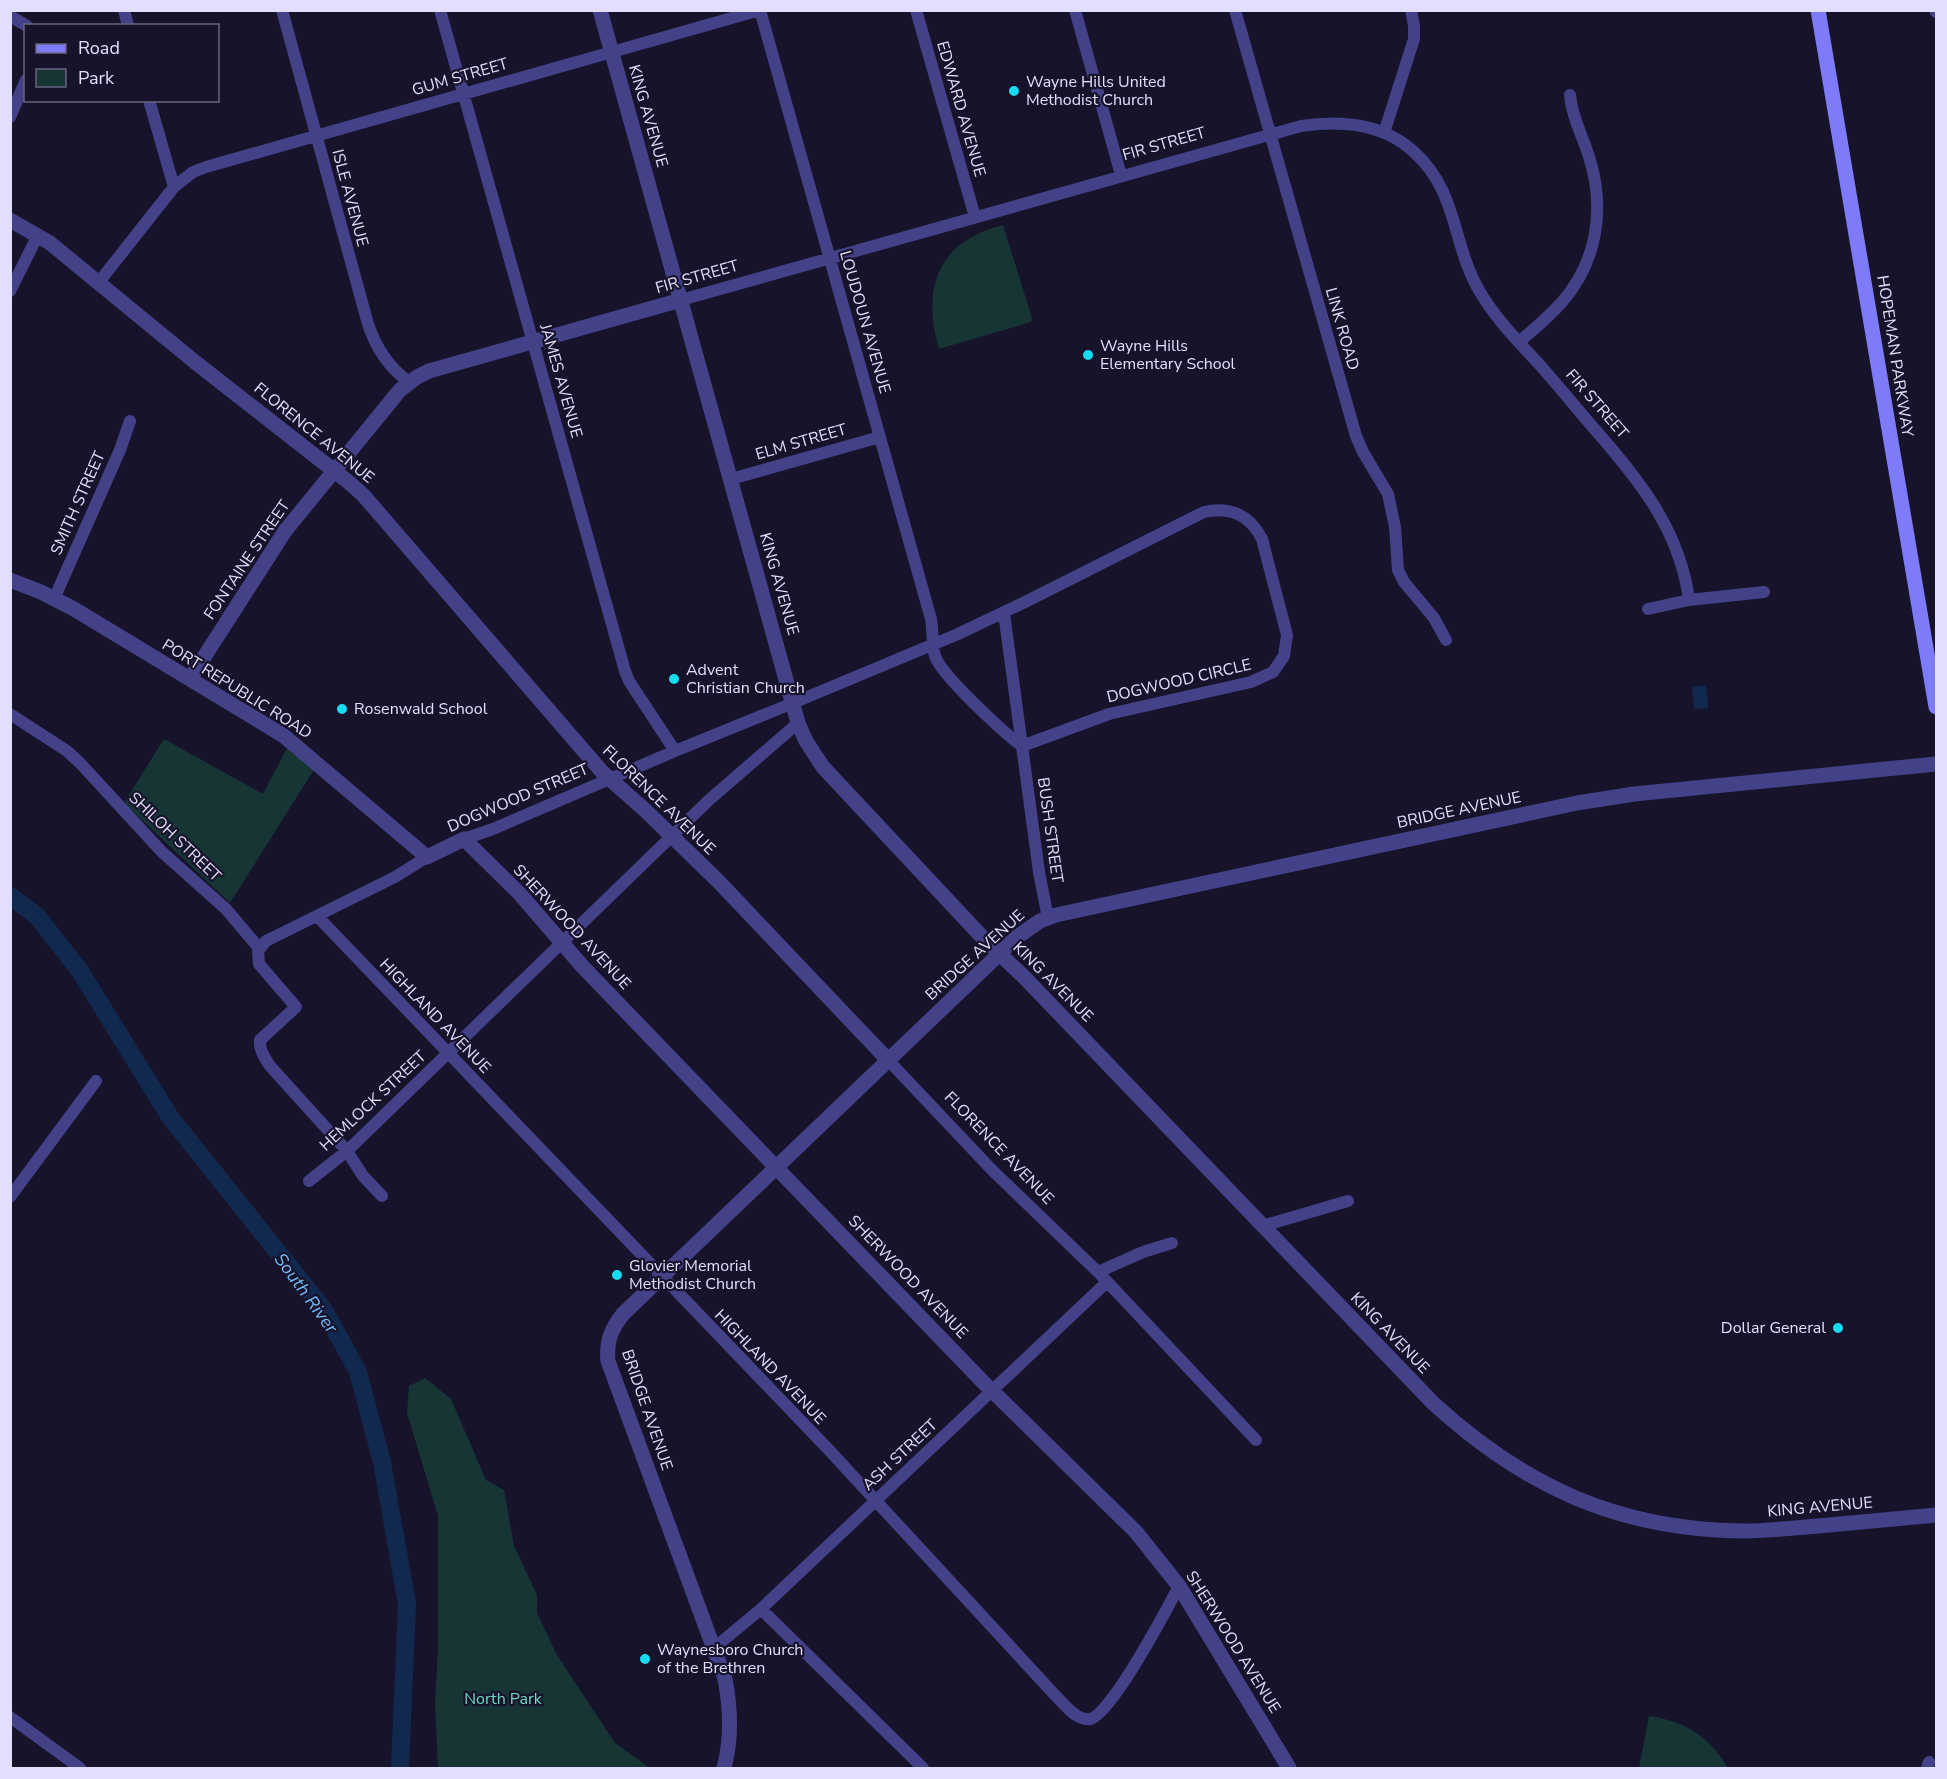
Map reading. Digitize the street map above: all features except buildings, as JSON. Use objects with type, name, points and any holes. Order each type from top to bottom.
[{"type":"main road","name":"HOPEMAN PARKWAY","points":[[1818,10],[1936,706]]},
{"type":"street","name":"ISLE AVENUE","points":[[282,10],[373,339],[388,364],[409,382]]},
{"type":"street","name":"JAMES AVENUE","points":[[440,10],[625,671],[629,681],[675,751]]},
{"type":"street","name":"KING AVENUE","points":[[600,10],[798,723],[806,741],[823,767],[999,954],[1433,1403],[1459,1427],[1533,1478],[1576,1499],[1638,1519],[1709,1530],[1762,1531],[1936,1515]]},
{"type":"street","name":"EDWARD AVENUE","points":[[916,10],[975,217]]},
{"type":"street","points":[[1075,10],[1121,175]]},
{"type":"street","name":"LINK ROAD","points":[[1235,10],[1356,436],[1388,494],[1395,526],[1398,570],[1410,592],[1434,618],[1446,640]]},
{"type":"street","points":[[1384,133],[1414,39],[1411,10]]},
{"type":"street","name":"GUM STREET","points":[[99,282],[174,187],[206,166],[760,11]]},
{"type":"street","name":"LOUDOUN AVENUE","points":[[760,11],[932,619],[934,644]]},
{"type":"street","points":[[10,16],[24,24]]},
{"type":"street","points":[[10,117],[24,85]]},
{"type":"street","points":[[1519,342],[1573,289],[1582,273],[1595,236],[1598,215],[1595,176],[1573,113],[1570,95]]},
{"type":"street","points":[[150,102],[174,187]]},
{"type":"street","name":"FIR STREET","points":[[409,382],[429,371],[1270,134],[1301,126],[1340,122],[1360,125],[1384,133],[1411,149],[1436,177],[1450,207],[1466,261],[1478,288],[1498,319],[1606,441],[1654,504],[1676,547],[1684,569],[1689,600]]},
{"type":"street","name":"FLORENCE AVENUE","points":[[10,220],[38,236],[99,282],[195,362],[364,496],[583,751],[719,882],[992,1170],[1098,1272],[1256,1440]]},
{"type":"street","points":[[10,291],[38,236]]},
{"type":"street","name":"FONTAINE STREET","points":[[190,679],[285,531],[381,411],[409,382]]},
{"type":"street","name":"SMITH STREET","points":[[54,599],[120,450],[130,421]]},
{"type":"street","name":"ELM STREET","points":[[731,479],[880,437]]},
{"type":"street","name":"DOGWOOD CIRCLE","points":[[1004,613],[1204,512],[1226,510],[1250,521],[1262,539],[1287,635],[1287,646],[1279,665],[1263,678],[1109,714],[1022,746]]},
{"type":"street","name":"PORT REPUBLIC ROAD","points":[[10,580],[54,599],[284,736],[427,857]]},
{"type":"street","points":[[1647,609],[1689,600],[1764,592]]},
{"type":"street","name":"DOGWOOD STREET","points":[[317,916],[464,839],[793,704],[1004,613]]},
{"type":"street","name":"BUSH STREET","points":[[1004,613],[1039,872],[1048,918]]},
{"type":"street","points":[[934,644],[935,657],[943,670],[1005,734],[1022,746]]},
{"type":"street","name":"SHILOH STREET","points":[[10,714],[67,751],[80,763],[162,852],[226,909],[259,948]]},
{"type":"street","name":"HEMLOCK STREET","points":[[309,1181],[347,1151],[709,800],[798,723]]},
{"type":"street","name":"BRIDGE AVENUE","points":[[724,1768],[730,1739],[729,1700],[725,1679],[608,1361],[608,1340],[616,1323],[662,1276],[1027,929],[1048,918],[1587,801],[1634,794],[1936,764]]},
{"type":"street","name":"SHERWOOD AVENUE","points":[[464,839],[992,1390],[1136,1532],[1179,1586],[1289,1768]]},
{"type":"street","points":[[317,916],[266,940],[259,948],[259,964],[296,1006],[260,1040],[261,1049],[270,1066],[347,1151],[363,1176],[382,1196]]},
{"type":"street","name":"HIGHLAND AVENUE","points":[[317,916],[829,1450],[1054,1694],[1077,1716],[1083,1719],[1097,1716],[1113,1698],[1143,1651],[1179,1586]]},
{"type":"street","points":[[10,1197],[96,1081]]},
{"type":"street","points":[[1262,1226],[1348,1201]]},
{"type":"street","points":[[1098,1272],[1143,1252],[1172,1244]]},
{"type":"street","name":"ASH STREET","points":[[714,1648],[761,1609],[1107,1282]]},
{"type":"street","points":[[761,1609],[923,1768]]},
{"type":"street","points":[[10,1717],[80,1768]]},
{"type":"green space","points":[[1003,225],[1032,318],[1031,322],[939,349],[932,306],[934,287],[940,270],[949,255],[963,243],[981,232]]},
{"type":"green space","points":[[164,739],[263,794],[287,748],[315,768],[230,903],[124,803]]},
{"type":"green space","name":"North Park","points":[[425,1378],[451,1399],[486,1480],[504,1490],[514,1546],[537,1595],[537,1613],[557,1655],[615,1743],[650,1768],[438,1768],[435,1704],[438,1648],[438,1516],[407,1413],[409,1386]]},
{"type":"green space","points":[[1649,1716],[1674,1722],[1695,1732],[1705,1739],[1728,1768],[1639,1768]]},
{"type":"water","points":[[1706,685],[1708,708],[1694,709],[1692,687]]},
{"type":"waterway","name":"South River","points":[[10,896],[37,916],[80,971],[170,1117],[324,1310],[358,1372],[382,1462],[407,1604],[400,1768]]},
{"type":"place","name":"Wayne Hills United Methodist Church","points":[[1014,91]]},
{"type":"place","name":"Wayne Hills Elementary School","points":[[1088,355]]},
{"type":"place","name":"Advent Christian Church","points":[[674,679]]},
{"type":"place","name":"Rosenwald School","points":[[342,709]]},
{"type":"place","name":"Glovier Memorial Methodist Church","points":[[617,1275]]},
{"type":"place","name":"Dollar General","points":[[1838,1328]]},
{"type":"place","name":"Waynesboro Church of the Brethren","points":[[645,1659]]}]
